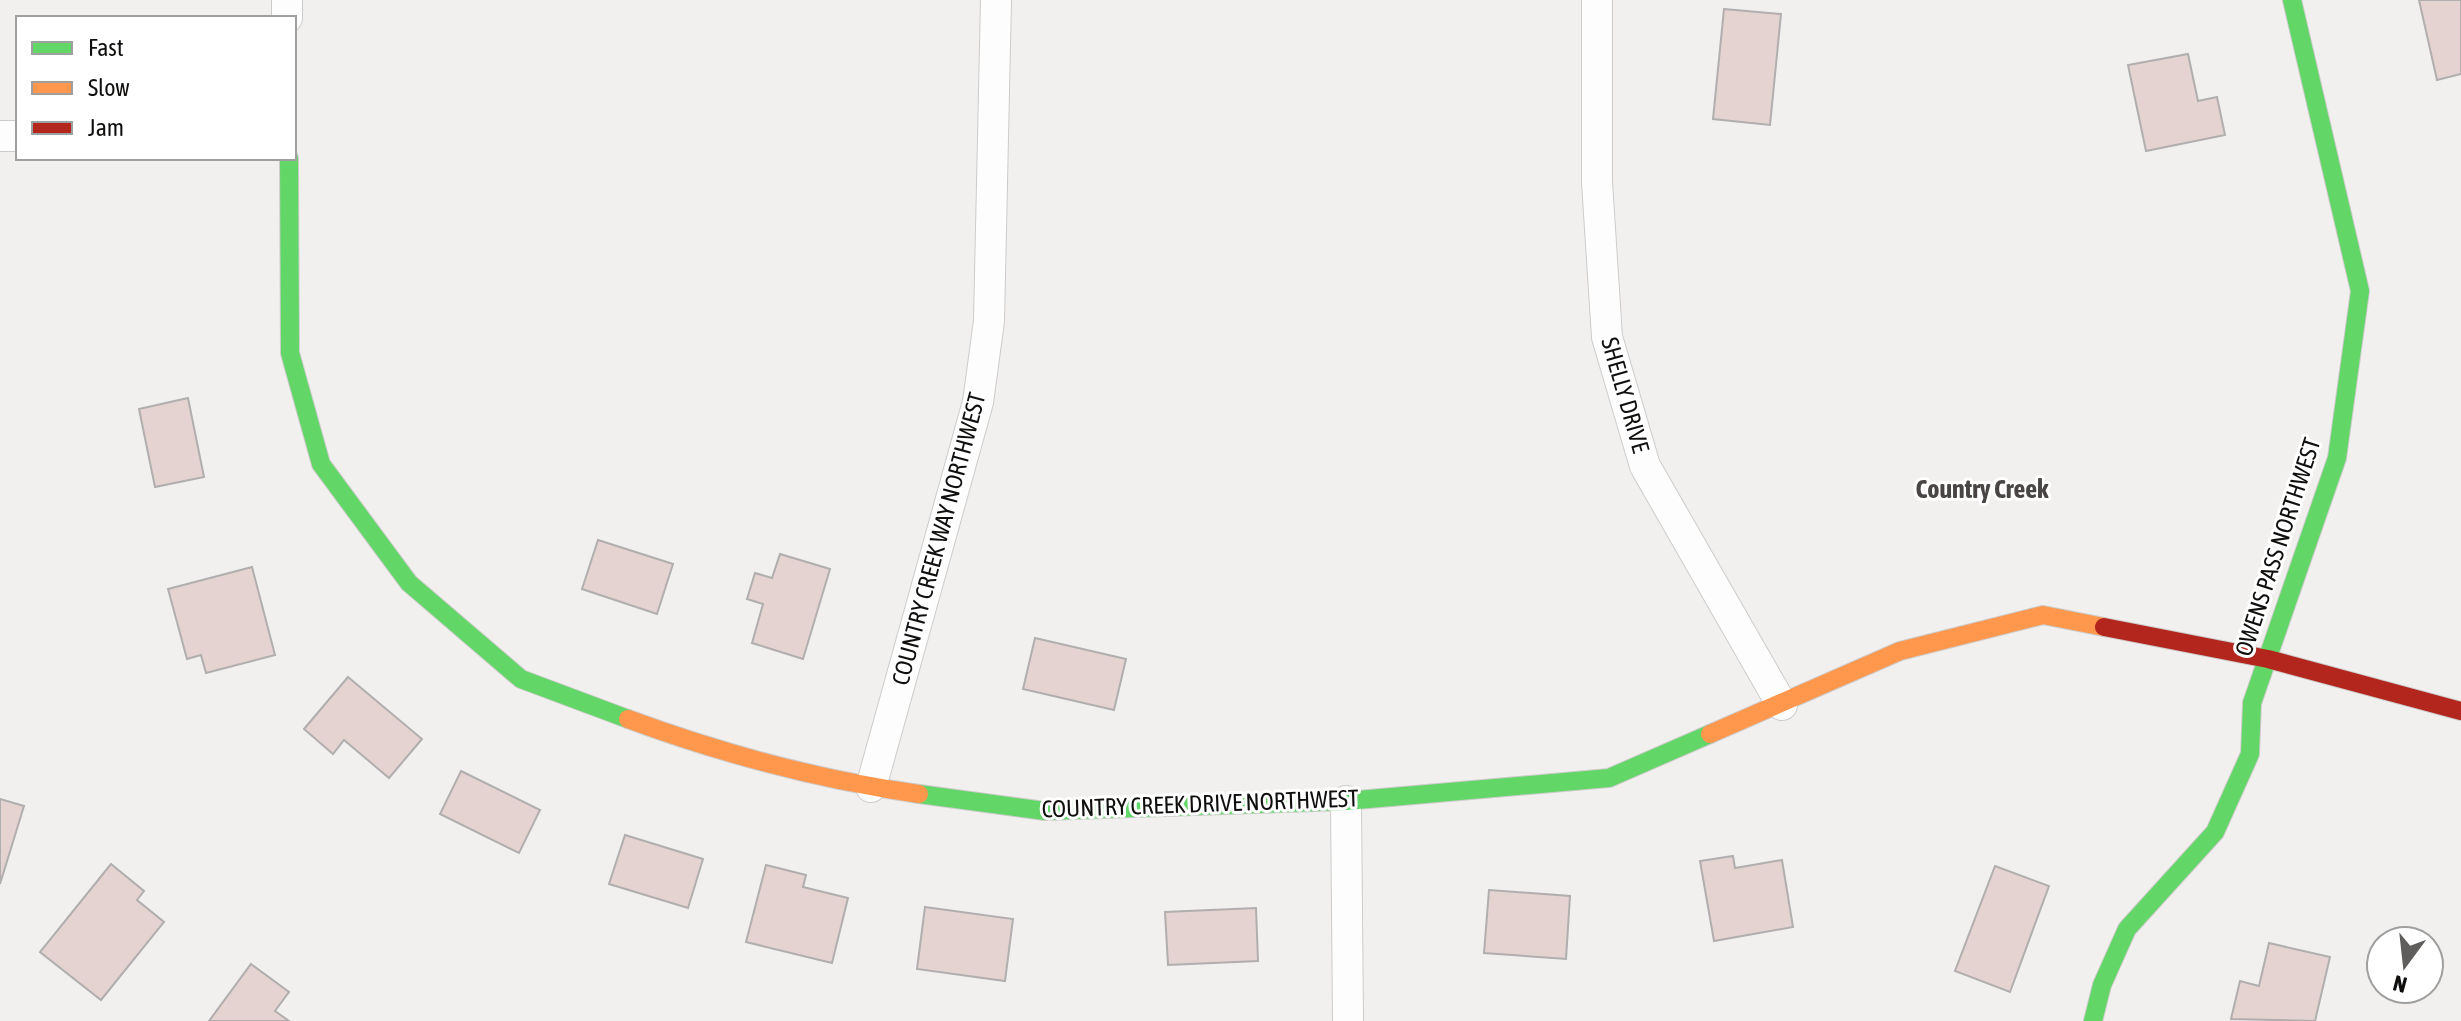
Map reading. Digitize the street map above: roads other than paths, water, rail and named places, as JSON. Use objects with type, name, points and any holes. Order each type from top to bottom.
[{"type":"street","name":"COUNTRY CREEK WAY NORTHWEST","points":[[871,787],[978,402],[989,321],[996,0]]},
{"type":"street","name":"SHELLY DRIVE","points":[[1597,0],[1597,182],[1607,337],[1645,466],[1782,705]]},
{"type":"street","name":"OWENS PASS NORTHWEST","points":[[2093,1021],[2102,985],[2127,929],[2215,832],[2250,754],[2252,703],[2337,458],[2360,291],[2292,0]]},
{"type":"street","name":"COUNTRY CREEK DRIVE NORTHWEST","points":[[289,160],[290,353],[321,464],[409,583],[521,679],[677,737],[871,787],[1045,811],[1346,801],[1609,778],[1900,651],[2043,615],[2268,659],[2461,711]]},
{"type":"street","points":[[1346,801],[1348,1021]]},
{"type":"district","name":"Country Creek","points":[[1982,489]]}]
